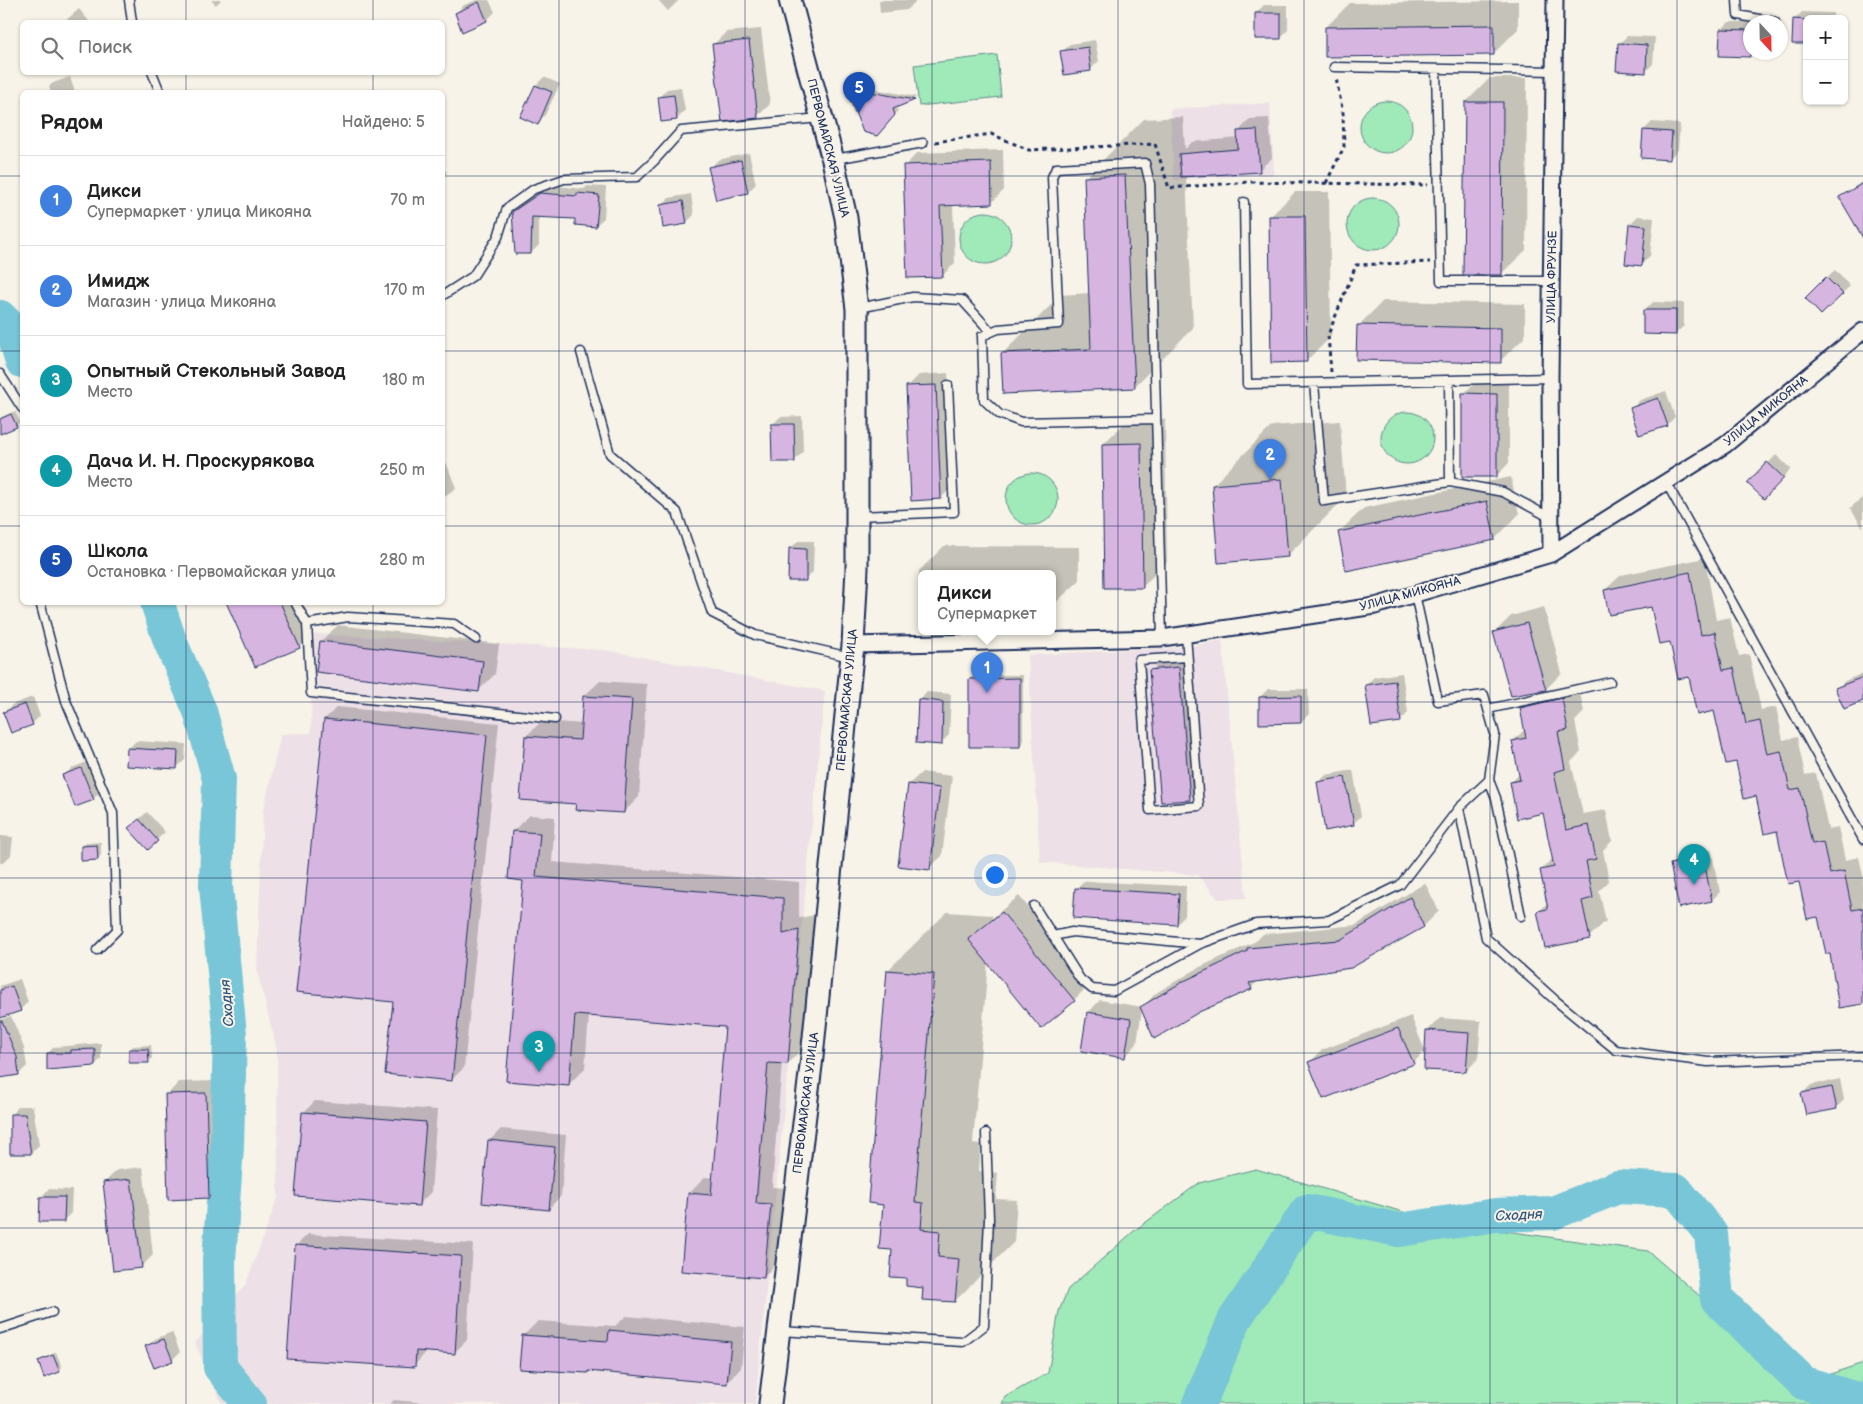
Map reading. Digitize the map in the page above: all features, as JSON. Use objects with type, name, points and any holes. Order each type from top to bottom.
[{"type":"main road","name":"ПЕРВОМАЙСКАЯ УЛИЦА","points":[[770,1404],[812,1057],[853,651],[857,516],[858,309],[846,218],[822,117],[790,0]]},
{"type":"street","name":"УЛИЦА ФРУНЗЕ","points":[[1551,554],[1550,378],[1555,0]]},
{"type":"street","name":"УЛИЦА МИКОЯНА","points":[[853,651],[1162,638],[1186,635],[1375,606],[1551,554],[1725,445],[1863,331]]},
{"type":"lane","points":[[129,0],[132,20]]},
{"type":"lane","points":[[1738,0],[1738,15],[1743,16]]},
{"type":"lane","points":[[1334,67],[1554,71]]},
{"type":"lane","points":[[1436,69],[1441,281],[1552,281]]},
{"type":"lane","points":[[153,75],[159,90]]},
{"type":"lane","points":[[445,294],[473,276],[498,237],[507,208],[534,189],[564,179],[637,177],[654,161],[680,130],[822,117]]},
{"type":"lane","points":[[833,160],[923,143]]},
{"type":"lane","points":[[1156,418],[1021,422],[999,414],[984,400],[982,336],[998,329],[1059,324],[1052,177],[1056,168],[1144,163],[1150,184],[1162,638]]},
{"type":"lane","points":[[1244,202],[1247,384],[1550,378]]},
{"type":"lane","points":[[858,309],[912,297],[962,300],[991,332]]},
{"type":"lane","points":[[581,352],[610,454],[676,512],[712,613],[755,635],[853,651]]},
{"type":"lane","points":[[0,374],[20,405]]},
{"type":"lane","points":[[1449,380],[1450,482]]},
{"type":"lane","points":[[1314,383],[1324,501],[1450,482],[1503,492],[1551,518]]},
{"type":"lane","points":[[857,516],[954,512],[948,385]]},
{"type":"lane","points":[[1666,482],[1863,839]]},
{"type":"lane","points":[[1415,594],[1438,701],[1484,695],[1495,734],[1489,780],[1496,798],[1521,916]]},
{"type":"lane","points":[[41,605],[66,701],[113,813],[117,930],[97,950]]},
{"type":"lane","points":[[297,605],[307,624],[311,693],[555,719]]},
{"type":"lane","points":[[307,624],[348,618],[454,624],[476,638]]},
{"type":"lane","points":[[1186,635],[1199,806],[1150,810],[1139,660],[1187,657]]},
{"type":"lane","points":[[1488,709],[1610,682]]},
{"type":"lane","points":[[1034,906],[1080,979],[1092,989],[1114,991],[1200,944],[1256,924],[1329,920],[1400,885],[1459,808],[1489,780]]},
{"type":"lane","points":[[1459,808],[1486,938],[1555,1000],[1616,1050],[1708,1062],[1863,1056]]},
{"type":"lane","points":[[1053,936],[1072,932],[1200,944]]},
{"type":"lane","points":[[778,1331],[963,1342],[984,1326],[989,1219],[986,1133]]},
{"type":"lane","points":[[0,1329],[52,1312]]},
{"type":"path","points":[[1326,183],[1344,147],[1343,113],[1334,67]]},
{"type":"path","points":[[1251,182],[1438,185]]},
{"type":"path","points":[[1332,382],[1328,335],[1356,264],[1440,262]]},
{"type":"shaded area","points":[[1270,103],[1274,174],[1174,180],[1170,109]]},
{"type":"shaded area","points":[[315,634],[604,650],[825,691],[755,1404],[222,1404],[195,1343],[246,1284],[278,1197],[277,1050],[257,971],[263,812],[281,734],[311,733],[312,671]]},
{"type":"shaded area","points":[[1222,640],[1246,898],[1218,899],[1198,875],[1040,862],[1028,655],[1186,647]]},
{"type":"green space","points":[[997,55],[1001,97],[919,106],[914,65]]},
{"type":"green space","points":[[1386,101],[1396,103],[1404,109],[1410,117],[1412,127],[1410,137],[1404,145],[1396,151],[1386,153],[1376,151],[1368,145],[1362,137],[1360,127],[1362,117],[1368,109],[1376,103]]},
{"type":"green space","points":[[1373,198],[1383,200],[1391,206],[1397,214],[1399,224],[1397,234],[1391,242],[1383,248],[1373,250],[1363,248],[1355,242],[1349,234],[1347,224],[1349,214],[1355,206],[1363,200]]},
{"type":"green space","points":[[985,212],[995,214],[1003,220],[1009,228],[1011,238],[1009,248],[1003,256],[995,262],[985,264],[975,262],[967,256],[961,248],[959,238],[961,228],[967,220],[975,214]]},
{"type":"green space","points":[[1407,412],[1417,414],[1425,420],[1431,428],[1433,438],[1431,448],[1425,456],[1417,462],[1407,464],[1397,462],[1389,456],[1383,448],[1381,438],[1383,428],[1389,420],[1397,414]]},
{"type":"green space","points":[[1032,473],[1042,475],[1050,481],[1056,489],[1058,499],[1056,509],[1050,517],[1042,523],[1032,525],[1022,523],[1014,517],[1008,509],[1006,499],[1008,489],[1014,481],[1022,475]]},
{"type":"green space","points":[[1256,1169],[1434,1221],[1648,1251],[1801,1384],[1863,1363],[1863,1404],[1002,1404],[1005,1397],[1048,1373],[1059,1311],[1068,1289],[1134,1231],[1199,1183]]},
{"type":"building","points":[[479,2],[487,21],[462,32],[455,13]]},
{"type":"building","points":[[1255,13],[1281,13],[1281,39],[1255,39]]},
{"type":"building","points":[[1793,19],[1803,20],[1803,44],[1792,44]]},
{"type":"building","points":[[1494,25],[1494,55],[1325,57],[1325,27]]},
{"type":"building","points":[[1720,29],[1743,30],[1743,57],[1719,56]]},
{"type":"building","points":[[749,40],[758,118],[722,122],[712,44]]},
{"type":"building","points":[[1618,43],[1647,45],[1646,73],[1616,71]]},
{"type":"building","points":[[1088,47],[1091,71],[1064,75],[1060,51]]},
{"type":"building","points":[[535,85],[552,92],[538,125],[520,117]]},
{"type":"building","points":[[859,90],[915,100],[893,109],[895,115],[877,136],[863,132],[850,100]]},
{"type":"building","points":[[674,95],[677,120],[661,122],[658,97]]},
{"type":"building","points":[[1465,102],[1503,102],[1502,275],[1463,275]]},
{"type":"building","points":[[1257,130],[1260,172],[1181,177],[1179,154],[1238,149],[1237,131]]},
{"type":"building","points":[[1643,130],[1672,132],[1670,160],[1641,158]]},
{"type":"building","points":[[741,160],[748,193],[716,200],[708,167]]},
{"type":"building","points":[[991,162],[992,204],[940,206],[943,277],[907,278],[903,165]]},
{"type":"building","points":[[1125,175],[1135,388],[1003,394],[1001,353],[1091,349],[1084,177]]},
{"type":"building","points":[[1863,183],[1863,238],[1839,197]]},
{"type":"building","points":[[540,193],[577,196],[577,193],[599,195],[596,227],[575,225],[575,219],[532,217],[531,254],[515,254],[512,212]]},
{"type":"building","points":[[683,201],[687,224],[663,228],[660,205]]},
{"type":"building","points":[[1269,216],[1305,216],[1307,362],[1271,363]]},
{"type":"building","points":[[1629,224],[1646,226],[1642,266],[1625,264]]},
{"type":"building","points":[[1826,277],[1843,294],[1821,315],[1805,298]]},
{"type":"building","points":[[1643,310],[1676,310],[1676,335],[1643,334]]},
{"type":"building","points":[[1357,325],[1501,328],[1501,363],[1356,360]]},
{"type":"building","points":[[936,385],[941,499],[911,501],[906,386]]},
{"type":"building","points":[[1462,393],[1497,394],[1497,477],[1462,477]]},
{"type":"building","points":[[1658,398],[1668,426],[1639,435],[1630,408]]},
{"type":"building","points":[[11,414],[17,427],[0,434],[0,419]]},
{"type":"building","points":[[771,424],[794,424],[795,462],[772,462]]},
{"type":"building","points":[[1141,443],[1143,588],[1104,588],[1102,444]]},
{"type":"building","points":[[1767,462],[1784,478],[1764,499],[1747,483]]},
{"type":"building","points":[[1282,479],[1288,557],[1218,563],[1212,485]]},
{"type":"building","points":[[1487,501],[1495,540],[1346,571],[1338,532]]},
{"type":"building","points":[[789,548],[806,549],[806,581],[788,581]]},
{"type":"building","points":[[1690,572],[1701,635],[1715,632],[1723,670],[1734,668],[1746,724],[1760,721],[1767,754],[1781,751],[1790,790],[1800,788],[1812,844],[1823,842],[1830,874],[1844,871],[1852,910],[1863,908],[1863,1004],[1839,1008],[1830,954],[1826,954],[1818,917],[1807,919],[1799,882],[1788,884],[1777,831],[1764,834],[1756,796],[1744,799],[1736,762],[1726,764],[1714,711],[1697,715],[1689,677],[1678,679],[1670,642],[1659,644],[1651,607],[1609,615],[1604,590]]},
{"type":"building","points":[[227,605],[281,605],[300,648],[255,667]]},
{"type":"building","points":[[1527,623],[1546,690],[1511,696],[1493,632]]},
{"type":"building","points":[[320,641],[483,661],[479,692],[316,672]]},
{"type":"building","points":[[1179,667],[1190,800],[1161,802],[1149,670]]},
{"type":"building","points":[[1863,677],[1863,701],[1844,709],[1835,688]]},
{"type":"building","points":[[1020,678],[1020,747],[969,747],[969,679]]},
{"type":"building","points":[[1395,681],[1401,722],[1371,726],[1365,685]]},
{"type":"building","points":[[583,696],[632,699],[624,813],[575,810],[576,804],[520,800],[525,736],[580,740]]},
{"type":"building","points":[[1301,696],[1301,723],[1259,724],[1259,697]]},
{"type":"building","points":[[1562,698],[1568,730],[1558,732],[1565,769],[1554,772],[1566,830],[1589,825],[1596,859],[1586,861],[1593,898],[1582,901],[1590,939],[1545,948],[1537,911],[1548,909],[1540,870],[1554,867],[1543,813],[1517,819],[1510,782],[1520,780],[1512,741],[1526,738],[1520,708]]},
{"type":"building","points":[[918,699],[943,702],[942,745],[916,743]]},
{"type":"building","points":[[25,704],[33,725],[11,733],[3,712]]},
{"type":"building","points":[[324,719],[487,735],[452,1081],[385,1074],[393,1002],[296,992]]},
{"type":"building","points":[[127,748],[178,751],[177,769],[126,766]]},
{"type":"building","points":[[81,768],[94,800],[75,807],[62,775]]},
{"type":"building","points":[[1345,777],[1354,825],[1325,831],[1317,782]]},
{"type":"building","points":[[908,784],[940,788],[930,870],[898,866]]},
{"type":"building","points":[[139,819],[158,841],[148,850],[128,828]]},
{"type":"building","points":[[512,831],[540,833],[536,877],[783,898],[783,934],[799,930],[788,1064],[768,1063],[756,1203],[771,1204],[764,1278],[681,1271],[688,1193],[711,1195],[725,1027],[575,1015],[569,1086],[506,1081],[523,881],[508,879]]},
{"type":"building","points":[[97,845],[98,860],[81,861],[81,846]]},
{"type":"building","points":[[1703,857],[1712,901],[1679,908],[1670,864]]},
{"type":"building","points":[[1075,888],[1179,894],[1177,925],[1073,918]]},
{"type":"building","points":[[1410,897],[1424,927],[1351,968],[1249,983],[1252,989],[1199,1012],[1154,1039],[1140,1007],[1184,981],[1247,951],[1247,948],[1340,940]]},
{"type":"building","points":[[1002,912],[1075,1001],[1041,1029],[968,939]]},
{"type":"building","points":[[887,970],[934,974],[915,1202],[923,1203],[921,1229],[940,1231],[938,1257],[959,1259],[955,1302],[922,1300],[923,1288],[906,1286],[906,1278],[890,1277],[892,1250],[879,1249],[883,1205],[868,1203]]},
{"type":"building","points":[[12,986],[21,1011],[0,1018],[0,990]]},
{"type":"building","points":[[1087,1012],[1131,1019],[1125,1058],[1081,1051]]},
{"type":"building","points":[[0,1021],[2,1021],[17,1057],[19,1075],[0,1078]]},
{"type":"building","points":[[1398,1028],[1414,1064],[1323,1099],[1308,1062]]},
{"type":"building","points":[[1426,1030],[1469,1033],[1466,1072],[1424,1070]]},
{"type":"building","points":[[95,1049],[95,1066],[47,1070],[47,1053],[71,1053],[71,1050]]},
{"type":"building","points":[[129,1049],[148,1049],[149,1063],[129,1063]]},
{"type":"building","points":[[1832,1087],[1837,1109],[1806,1115],[1801,1093]]},
{"type":"building","points":[[206,1093],[209,1198],[168,1200],[165,1094]]},
{"type":"building","points":[[302,1112],[426,1122],[419,1206],[295,1196]]},
{"type":"building","points":[[10,1114],[25,1114],[31,1154],[10,1154]]},
{"type":"building","points":[[488,1140],[555,1147],[549,1210],[482,1203]]},
{"type":"building","points":[[131,1179],[142,1268],[113,1271],[103,1182]]},
{"type":"building","points":[[40,1197],[65,1197],[64,1222],[39,1222]]},
{"type":"building","points":[[295,1245],[461,1256],[455,1354],[416,1351],[415,1367],[287,1359]]},
{"type":"building","points":[[609,1330],[731,1342],[727,1384],[588,1371],[588,1373],[519,1369],[522,1335],[608,1341]]},
{"type":"building","points":[[164,1339],[173,1361],[154,1368],[145,1346]]},
{"type":"building","points":[[53,1355],[60,1372],[44,1378],[38,1361]]},
{"type":"waterway","name":"Сходня","points":[[0,317],[12,329],[20,355]]},
{"type":"waterway","name":"Сходня","points":[[158,605],[170,641],[200,711],[219,779],[216,886],[230,1035],[227,1146],[219,1260],[220,1367],[250,1404]]},
{"type":"waterway","name":"Сходня","points":[[1199,1404],[1235,1319],[1307,1211],[1399,1230],[1496,1215],[1553,1213],[1618,1187],[1676,1190],[1711,1234],[1717,1299],[1804,1383],[1863,1401]]},
{"type":"place","name":"Школа","points":[[859,113]]},
{"type":"place","name":"Имидж","points":[[1270,480]]},
{"type":"place","name":"Дикси","points":[[987,693]]},
{"type":"place","name":"Дача И. Н. Проскурякова","points":[[1694,885]]},
{"type":"place","name":"Опытный Стекольный Завод","points":[[539,1072]]}]
